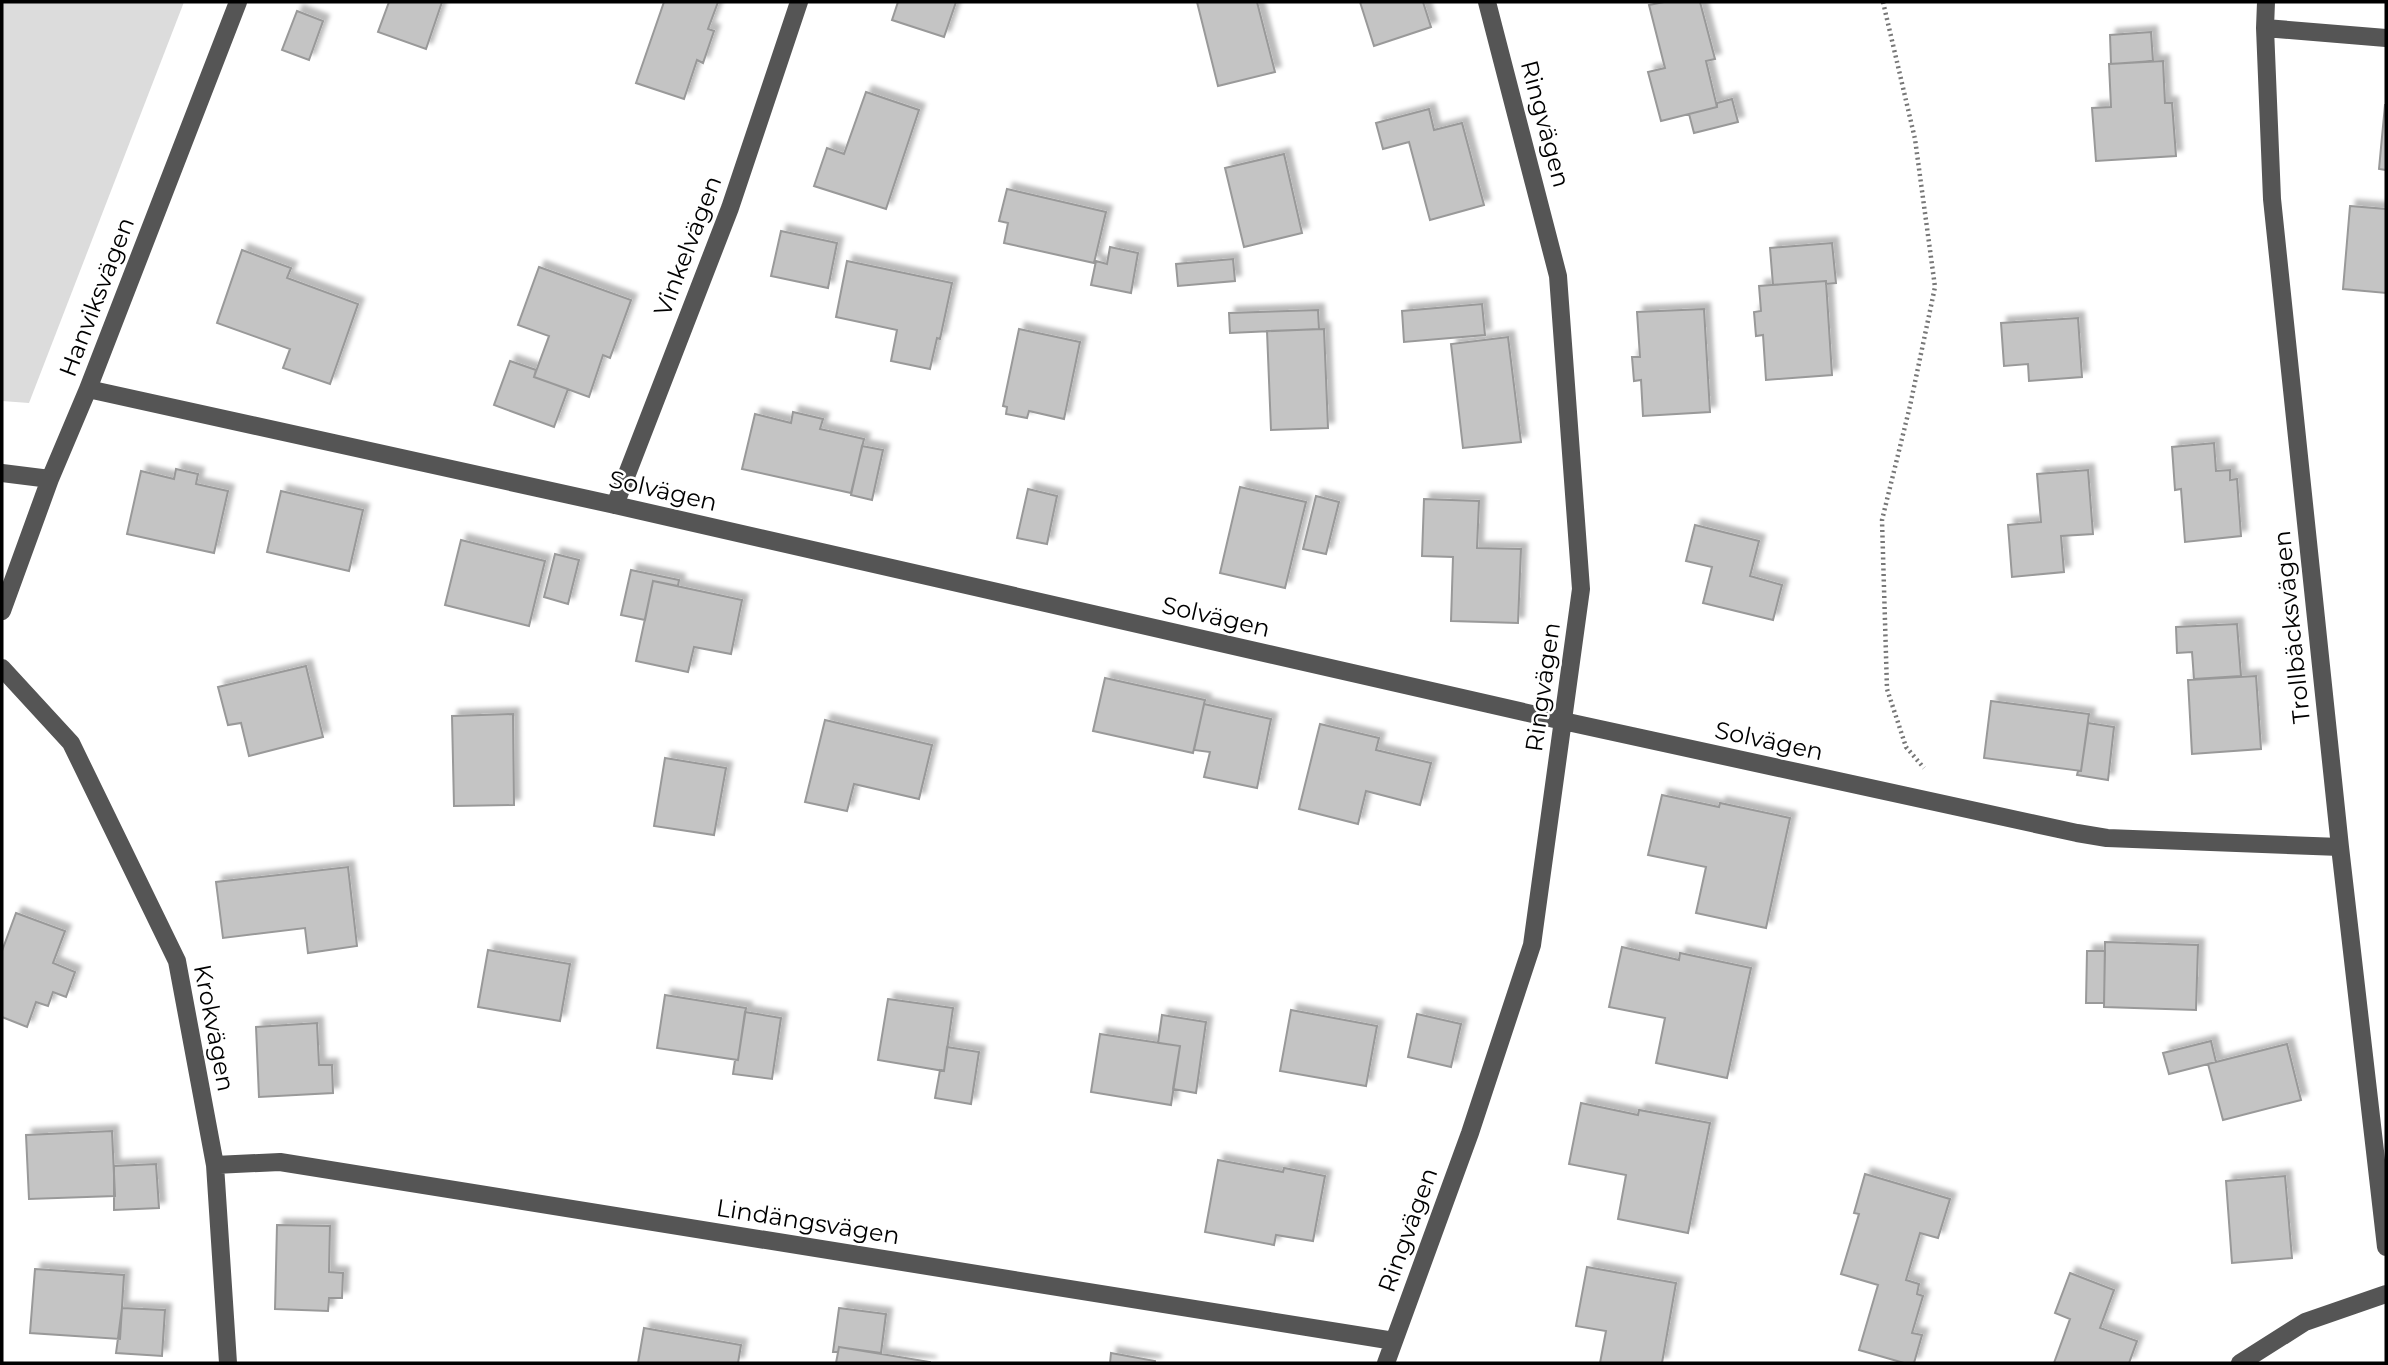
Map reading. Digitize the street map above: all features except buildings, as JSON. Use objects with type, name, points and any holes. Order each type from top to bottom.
[{"type":"street","name":"Hanviksvägen","points":[[2,611],[50,479],[88,389],[238,2]]},
{"type":"street","name":"Vinkelvägen","points":[[615,505],[730,208],[799,2]]},
{"type":"street","name":"Ringvägen","points":[[1386,1363],[1471,1133],[1532,945],[1581,589],[1559,276],[1487,2]]},
{"type":"street","name":"Trollbäcksvägen","points":[[2266,2],[2264,28],[2272,200],[2340,847],[2386,1235]]},
{"type":"street","points":[[2264,28],[2386,38]]},
{"type":"street","name":"Solvägen","points":[[88,389],[615,505],[1563,721],[2107,838],[2340,847]]},
{"type":"street","points":[[2,473],[50,479]]},
{"type":"street","name":"Krokvägen","points":[[2,668],[71,743],[177,961],[215,1165],[228,1363]]},
{"type":"street","name":"Lindängsvägen","points":[[215,1165],[281,1162],[1394,1341]]},
{"type":"street","points":[[2240,1363],[2305,1322],[2386,1294]]},
{"type":"path","points":[[1883,2],[1914,139],[1935,287],[1910,407],[1882,520],[1887,689],[1906,747],[1955,806]]},
{"type":"shaded area","points":[[2,2],[184,2],[29,403],[2,401]]}]
